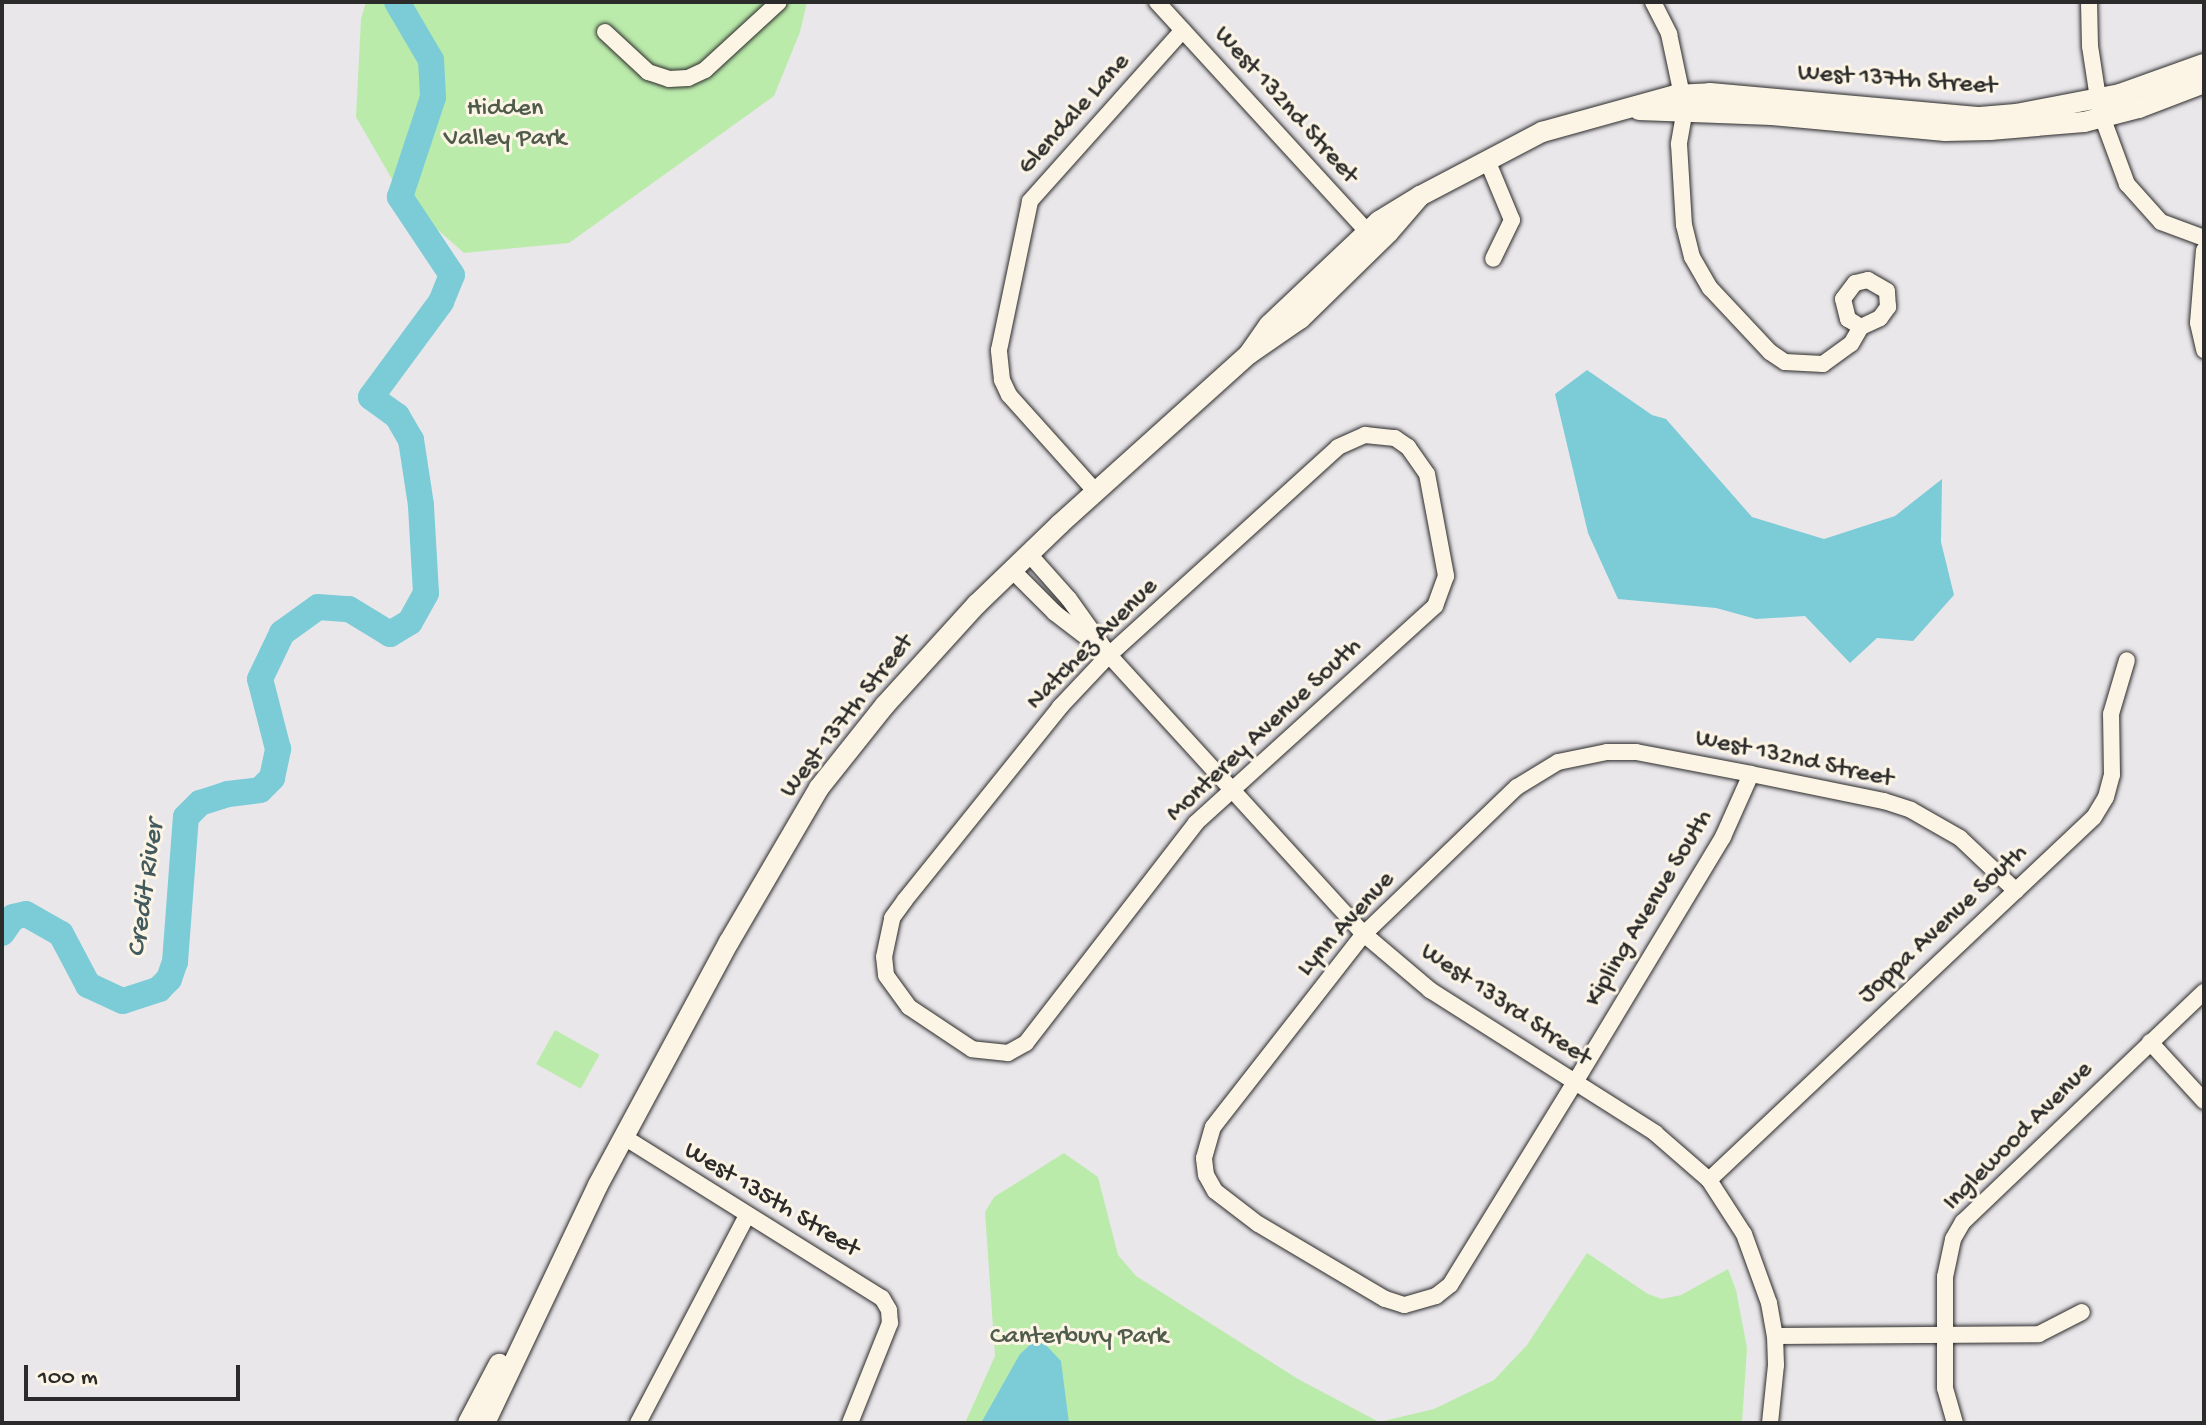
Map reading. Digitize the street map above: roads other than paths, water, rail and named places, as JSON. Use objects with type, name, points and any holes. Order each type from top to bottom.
[{"type":"main road","name":"West 137th Street","points":[[530,1323],[722,953],[819,788],[885,705],[1012,570],[1249,354],[1300,319],[1372,237],[1420,196],[1542,132],[1631,109],[1684,103],[1772,115],[1945,131],[2049,125],[2101,108],[2204,64]]},
{"type":"main road","name":"West 137th Street","points":[[2101,108],[2139,108],[2204,83]]},
{"type":"main road","points":[[468,1423],[500,1362],[530,1323]]},
{"type":"main road","points":[[485,1423],[530,1323]]},
{"type":"street","points":[[605,32],[648,72],[669,79],[688,78],[705,70],[779,2]]},
{"type":"street","name":"West 132nd Street","points":[[1157,2],[1372,237]]},
{"type":"street","points":[[1653,2],[1669,34],[1684,103],[1679,144],[1684,225],[1692,257],[1710,288],[1770,352],[1785,362],[1823,364],[1851,344],[1861,327]]},
{"type":"street","points":[[2089,2],[2090,46],[2101,108],[2127,184],[2161,222],[2204,238]]},
{"type":"street","name":"Glendale Lane","points":[[1096,492],[1009,395],[999,365],[1001,336],[1030,201],[1183,30]]},
{"type":"street","points":[[1487,160],[1512,220],[1493,259]]},
{"type":"street","points":[[2204,250],[2198,323],[2204,350]]},
{"type":"street","name":"Natchez Avenue","points":[[937,1026],[909,1007],[886,975],[884,957],[892,918],[1060,707],[1109,655],[1350,439],[1381,436],[1395,438],[1408,447],[1427,474],[1437,520]]},
{"type":"street","name":"Monterey Avenue South","points":[[937,1026],[972,1049],[990,1054],[1008,1053],[1026,1043],[1187,834],[1232,789],[1435,606],[1446,576],[1437,520]]},
{"type":"street","name":"West 133rd Street","points":[[1029,554],[1069,599],[1109,655],[1364,934],[1430,990],[1655,1133],[1709,1180],[1729,1207],[1755,1260],[1775,1336]]},
{"type":"street","name":"West 133rd Street","points":[[1012,570],[1055,613],[1109,655]]},
{"type":"street","name":"Joppa Avenue South","points":[[1709,1180],[2094,817],[2106,797],[2112,775],[2111,714],[2127,660]]},
{"type":"street","name":"West 132nd Street","points":[[1582,755],[1636,752],[1884,801],[1911,810],[1960,838],[2016,891]]},
{"type":"street","name":"Lynn Avenue","points":[[1424,1302],[1404,1305],[1359,1286],[1232,1207],[1215,1191],[1206,1175],[1204,1158],[1213,1127],[1364,934],[1517,787],[1558,762],[1582,755]]},
{"type":"street","name":"Kipling Avenue South","points":[[1424,1302],[1450,1285],[1723,837],[1751,774]]},
{"type":"street","name":"Inglewood Avenue","points":[[1955,1423],[1945,1388],[1948,1259],[1963,1222],[2204,992]]},
{"type":"street","points":[[2150,1042],[2204,1101]]},
{"type":"street","name":"West 135th Street","points":[[624,1137],[882,1298],[889,1310],[890,1323],[850,1423]]},
{"type":"street","points":[[638,1423],[747,1215]]},
{"type":"street","points":[[1770,1423],[1775,1400],[1775,1336],[2039,1334],[2082,1312]]},
{"type":"water","points":[[1587,370],[1652,415],[1666,419],[1752,517],[1824,539],[1895,516],[1942,479],[1941,542],[1954,595],[1913,641],[1877,638],[1850,663],[1805,616],[1756,619],[1716,608],[1618,599],[1588,533],[1555,394]]},
{"type":"water","points":[[1042,1341],[1061,1361],[1069,1423],[981,1423],[1020,1354],[1032,1343]]},
{"type":"waterway","name":"Credit River","points":[[2,933],[13,917],[26,914],[61,934],[88,985],[123,1001],[159,989],[169,979],[175,962],[186,817],[200,803],[228,794],[260,790],[272,778],[278,749],[260,679],[282,633],[318,607],[349,609],[390,634],[410,622],[426,593],[421,505],[411,440],[397,416],[371,397],[441,302],[452,275],[400,197],[433,97],[431,60],[397,2]]},
{"type":"park label","name":"Hidden Valley Park","points":[[505,125]]},
{"type":"park label","name":"Canterbury Park","points":[[1079,1338]]}]
